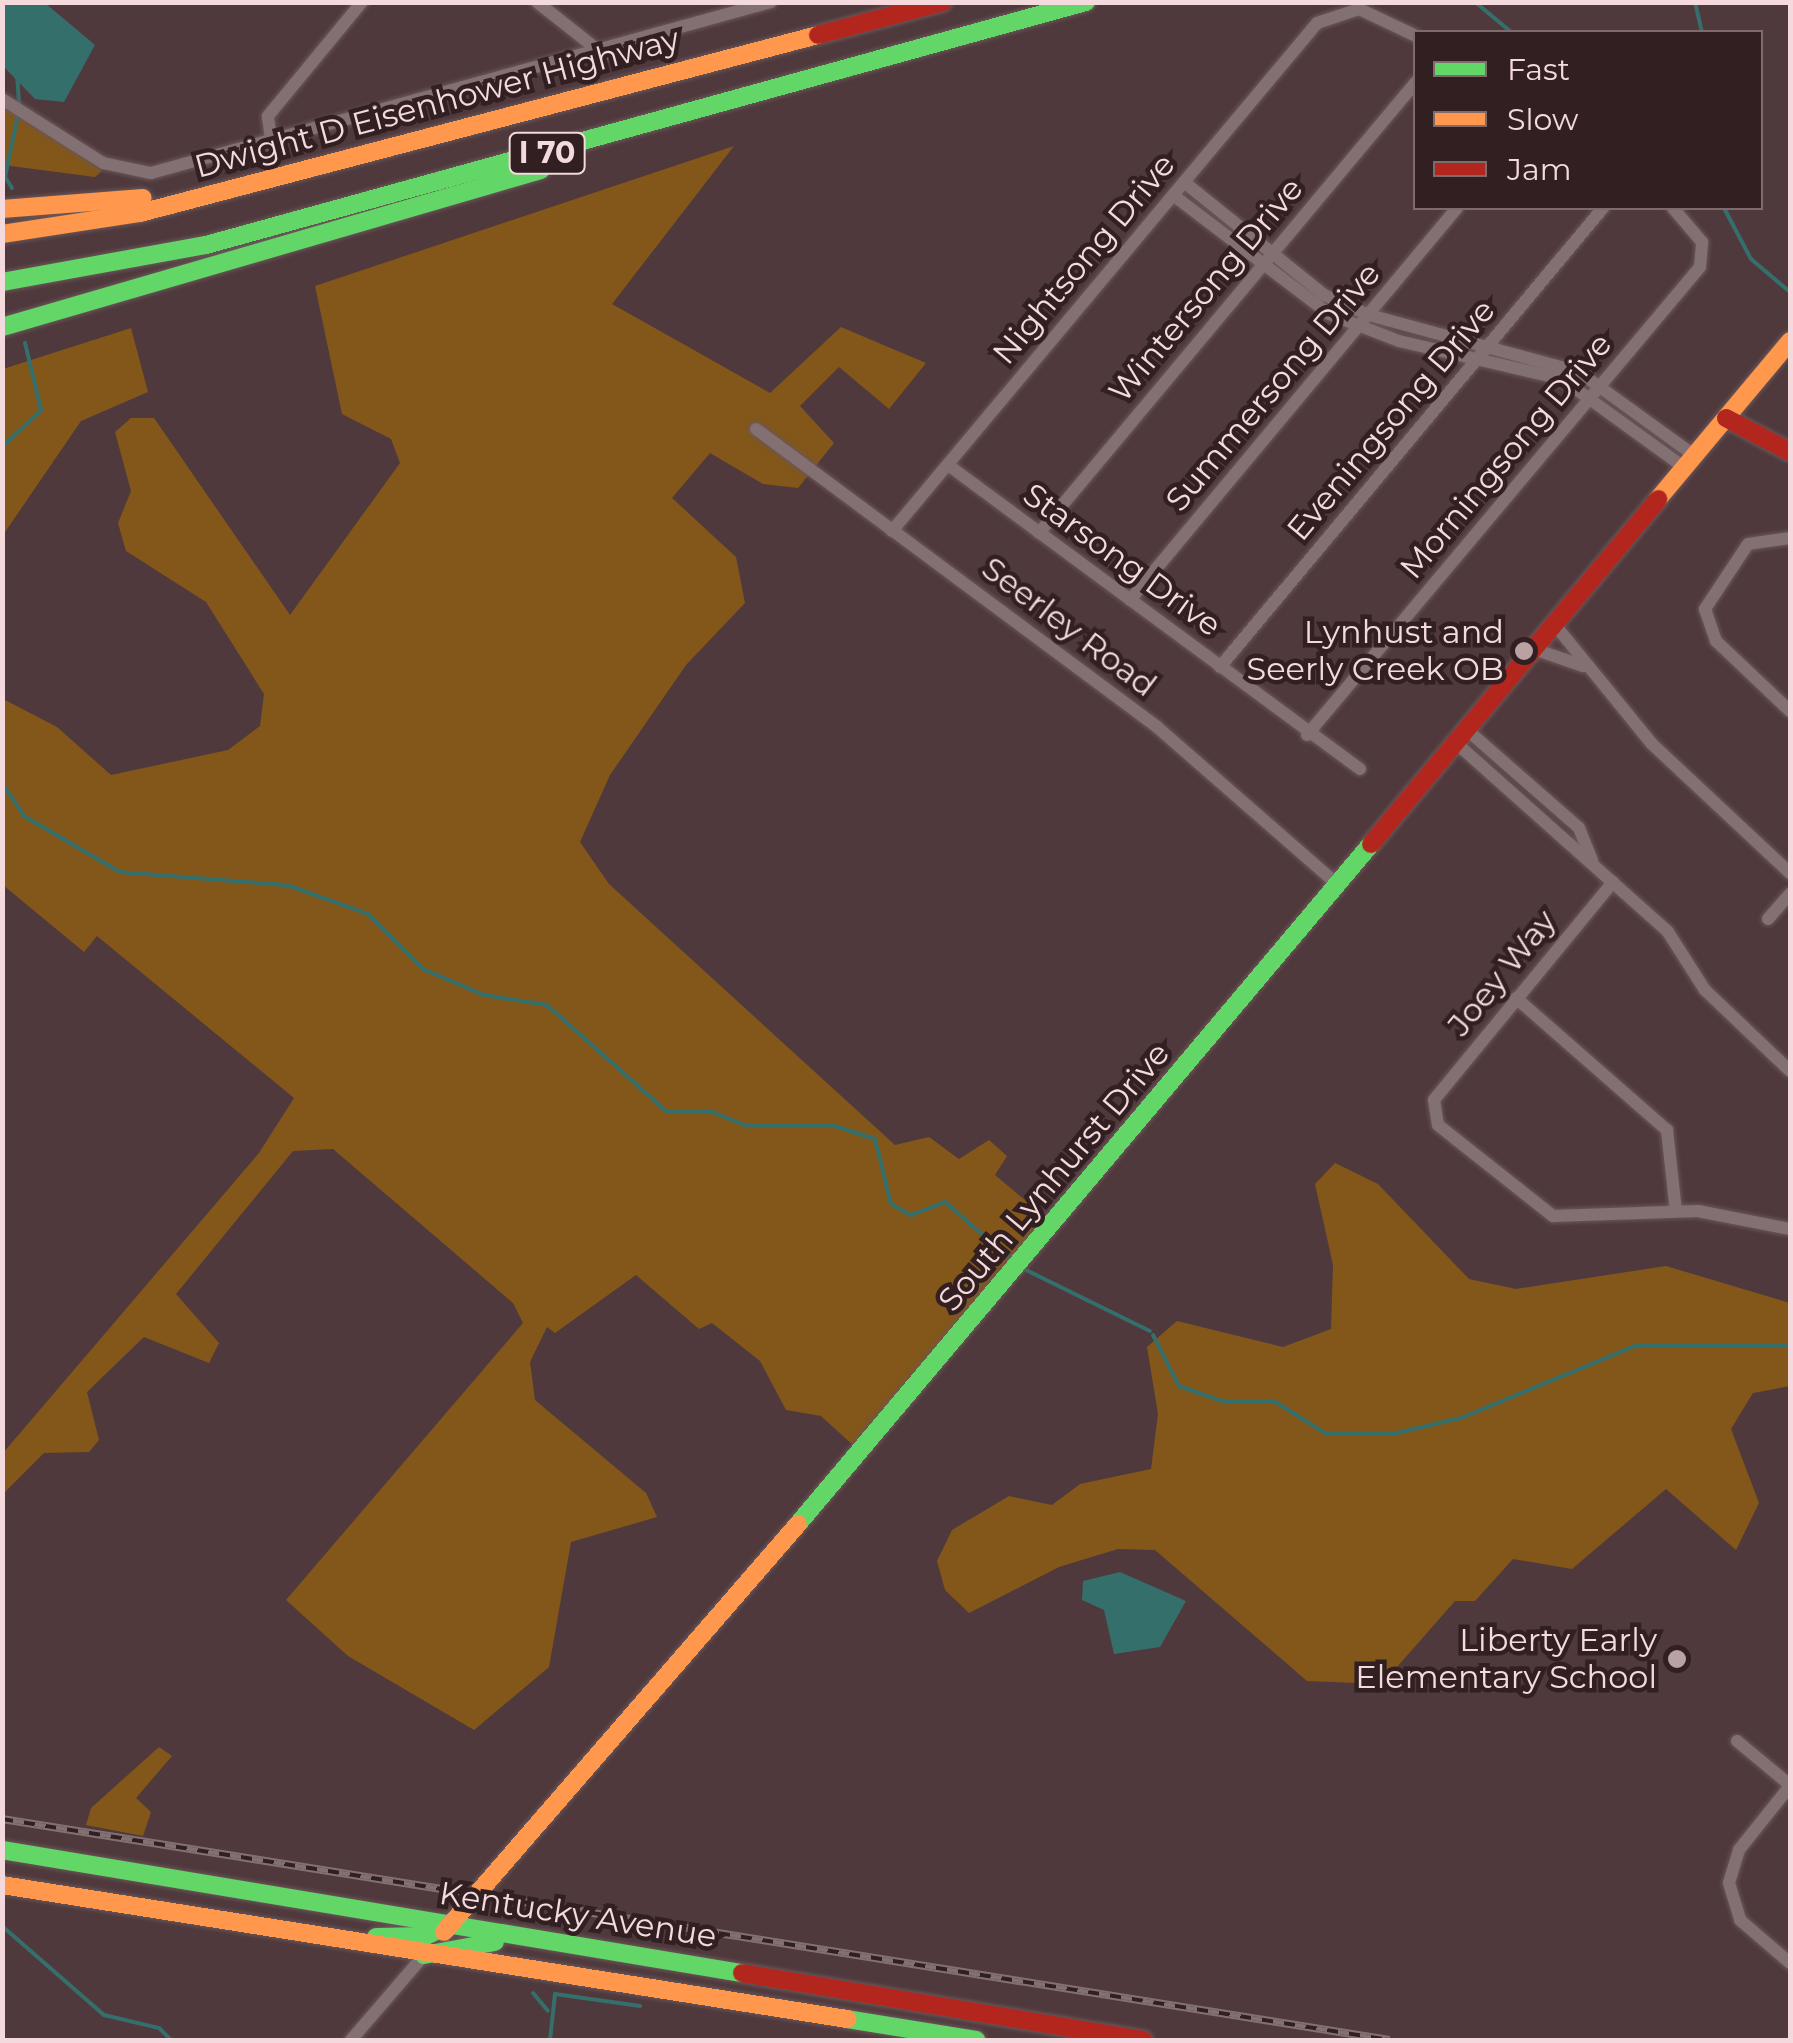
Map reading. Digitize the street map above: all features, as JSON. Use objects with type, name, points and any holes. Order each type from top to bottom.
[{"type":"main road","name":"Dwight D Eisenhower Highway","points":[[2,234],[124,217],[942,2]]},
{"type":"main road","name":"I 70","points":[[2,282],[168,255],[1086,2]]},
{"type":"main road","points":[[2,327],[682,128],[862,66]]},
{"type":"main road","points":[[2,208],[109,204],[291,171]]},
{"type":"main road","name":"South Lynhurst Drive","points":[[424,1955],[1012,1276],[1790,341]]},
{"type":"main road","points":[[1726,418],[1790,452]]},
{"type":"main road","name":"Kentucky Avenue","points":[[2,1850],[1143,2040]]},
{"type":"main road","name":"Kentucky Avenue","points":[[2,1885],[976,2040]]},
{"type":"main road","points":[[345,1942],[451,1924]]},
{"type":"main road","points":[[424,1955],[522,1936]]},
{"type":"street","points":[[272,146],[268,116],[362,2]]},
{"type":"street","points":[[538,2],[604,56]]},
{"type":"street","points":[[2,99],[114,168],[150,172],[272,146],[604,56],[771,2]]},
{"type":"street","name":"Nightsong Drive","points":[[892,531],[1317,23],[1360,9],[1413,35]]},
{"type":"street","name":"Wintersong Drive","points":[[1039,533],[1413,86]]},
{"type":"street","points":[[1184,182],[1270,256],[1364,321],[1492,342],[1604,383],[1690,462]]},
{"type":"street","points":[[1173,195],[1260,268],[1364,321],[1482,354],[1593,396],[1690,462]]},
{"type":"street","name":"Summersong Drive","points":[[1130,600],[1455,210]]},
{"type":"street","name":"Eveningsong Drive","points":[[1220,667],[1601,210]]},
{"type":"street","name":"Morningsong Drive","points":[[1307,735],[1604,383],[1705,256],[1674,210]]},
{"type":"street","name":"Seerley Road","points":[[756,430],[1157,727],[1336,883]]},
{"type":"street","name":"Starsong Drive","points":[[948,465],[1307,735],[1360,769]]},
{"type":"street","points":[[1790,538],[1742,549],[1705,609],[1716,641],[1790,710]]},
{"type":"street","points":[[1555,625],[1582,666],[1790,873]]},
{"type":"street","points":[[1534,649],[1582,666]]},
{"type":"street","points":[[1460,736],[1579,828],[1593,863],[1668,932],[1705,990],[1790,1071]]},
{"type":"street","name":"Joey Way","points":[[1613,882],[1434,1100],[1438,1124],[1553,1216],[1676,1211]]},
{"type":"street","points":[[1768,919],[1790,894]]},
{"type":"street","points":[[1516,998],[1667,1130],[1676,1211],[1790,1228]]},
{"type":"street","points":[[1737,1742],[1790,1786],[1736,1854],[1729,1888],[1740,1920],[1790,1963]]},
{"type":"street","name":"South Lynhurst Drive","points":[[351,2040],[424,1955]]},
{"type":"shaded area","points":[[2,104],[102,171],[95,177],[3,165]]},
{"type":"shaded area","points":[[734,146],[612,304],[770,393],[841,327],[926,363],[889,409],[839,367],[800,406],[834,443],[798,488],[763,484],[710,453],[672,498],[736,557],[745,603],[686,665],[610,775],[580,842],[609,884],[895,1145],[929,1137],[959,1159],[989,1140],[1007,1156],[995,1175],[1045,1217],[854,1446],[821,1416],[786,1410],[760,1361],[712,1323],[699,1329],[636,1275],[555,1333],[547,1327],[530,1362],[535,1400],[646,1493],[657,1517],[571,1542],[549,1667],[474,1730],[348,1656],[286,1600],[523,1323],[513,1303],[333,1149],[293,1151],[176,1294],[219,1343],[209,1363],[144,1337],[87,1392],[99,1440],[89,1452],[44,1453],[3,1494],[3,1453],[259,1153],[294,1098],[97,936],[84,952],[3,885],[3,699],[57,727],[111,775],[228,750],[260,726],[264,694],[206,602],[126,551],[118,523],[131,491],[115,432],[131,418],[154,418],[290,615],[400,463],[391,439],[342,414],[315,286]]},
{"type":"shaded area","points":[[131,328],[148,392],[81,421],[3,535],[3,369]]},
{"type":"shaded area","points":[[1335,1163],[1378,1184],[1469,1279],[1516,1289],[1666,1266],[1790,1303],[1790,1386],[1753,1393],[1731,1429],[1759,1503],[1736,1550],[1666,1489],[1572,1569],[1513,1559],[1475,1601],[1455,1601],[1382,1684],[1307,1681],[1155,1550],[1118,1549],[1059,1567],[969,1613],[945,1590],[937,1561],[952,1530],[1009,1496],[1052,1505],[1080,1484],[1151,1469],[1158,1414],[1147,1347],[1177,1321],[1283,1347],[1331,1329],[1333,1265],[1315,1184]]},
{"type":"shaded area","points":[[159,1747],[172,1756],[136,1798],[151,1812],[143,1836],[86,1825],[91,1808]]},
{"type":"water","points":[[2,3],[45,3],[95,45],[64,102],[35,99],[3,66]]},
{"type":"water","points":[[1120,1572],[1186,1601],[1160,1647],[1114,1654],[1104,1610],[1082,1600],[1083,1581]]},
{"type":"waterway","points":[[1475,2],[1509,30]]},
{"type":"waterway","points":[[1695,2],[1702,30]]},
{"type":"waterway","points":[[17,74],[19,105]]},
{"type":"waterway","points":[[12,188],[5,177],[18,114]]},
{"type":"waterway","points":[[1725,210],[1751,259],[1790,292]]},
{"type":"waterway","points":[[2,447],[41,410],[25,343]]},
{"type":"waterway","points":[[2,783],[24,816],[120,872],[287,885],[368,914],[423,969],[484,995],[547,1005],[667,1112],[710,1111],[747,1126],[835,1126],[875,1139],[891,1204],[911,1215],[945,1202],[1014,1262]]},
{"type":"waterway","points":[[1026,1270],[1150,1331]]},
{"type":"waterway","points":[[1153,1335],[1179,1386],[1225,1402],[1274,1401],[1325,1433],[1392,1434],[1461,1418],[1637,1345],[1790,1346]]},
{"type":"waterway","points":[[2,1926],[104,2015],[159,2028],[171,2040]]},
{"type":"waterway","points":[[533,1993],[548,2011]]},
{"type":"waterway","points":[[550,2040],[555,1994],[640,2006]]},
{"type":"railway","points":[[2,1819],[1390,2040]]},
{"type":"traffic: fast","points":[[2,282],[206,245],[1086,2]]},
{"type":"traffic: fast","points":[[2,327],[541,170]]},
{"type":"traffic: fast","points":[[798,1524],[1371,844]]},
{"type":"traffic: fast","points":[[2,1850],[742,1973]]},
{"type":"traffic: fast","points":[[376,1937],[426,1936],[451,1924]]},
{"type":"traffic: fast","points":[[424,1955],[495,1942]]},
{"type":"traffic: fast","points":[[847,2019],[976,2040]]},
{"type":"traffic: slow","points":[[2,234],[140,213],[818,35]]},
{"type":"traffic: slow","points":[[2,209],[143,198]]},
{"type":"traffic: slow","points":[[1658,499],[1790,341]]},
{"type":"traffic: slow","points":[[444,1932],[798,1524]]},
{"type":"traffic: slow","points":[[2,1885],[847,2019]]},
{"type":"traffic: jam","points":[[818,35],[943,2]]},
{"type":"traffic: jam","points":[[1726,418],[1790,452]]},
{"type":"traffic: jam","points":[[1371,844],[1658,499]]},
{"type":"traffic: jam","points":[[742,1973],[1143,2040]]},
{"type":"place","name":"Lynhust and Seerly Creek OB","points":[[1524,651]]},
{"type":"place","name":"Liberty Early Elementary School","points":[[1677,1659]]}]
